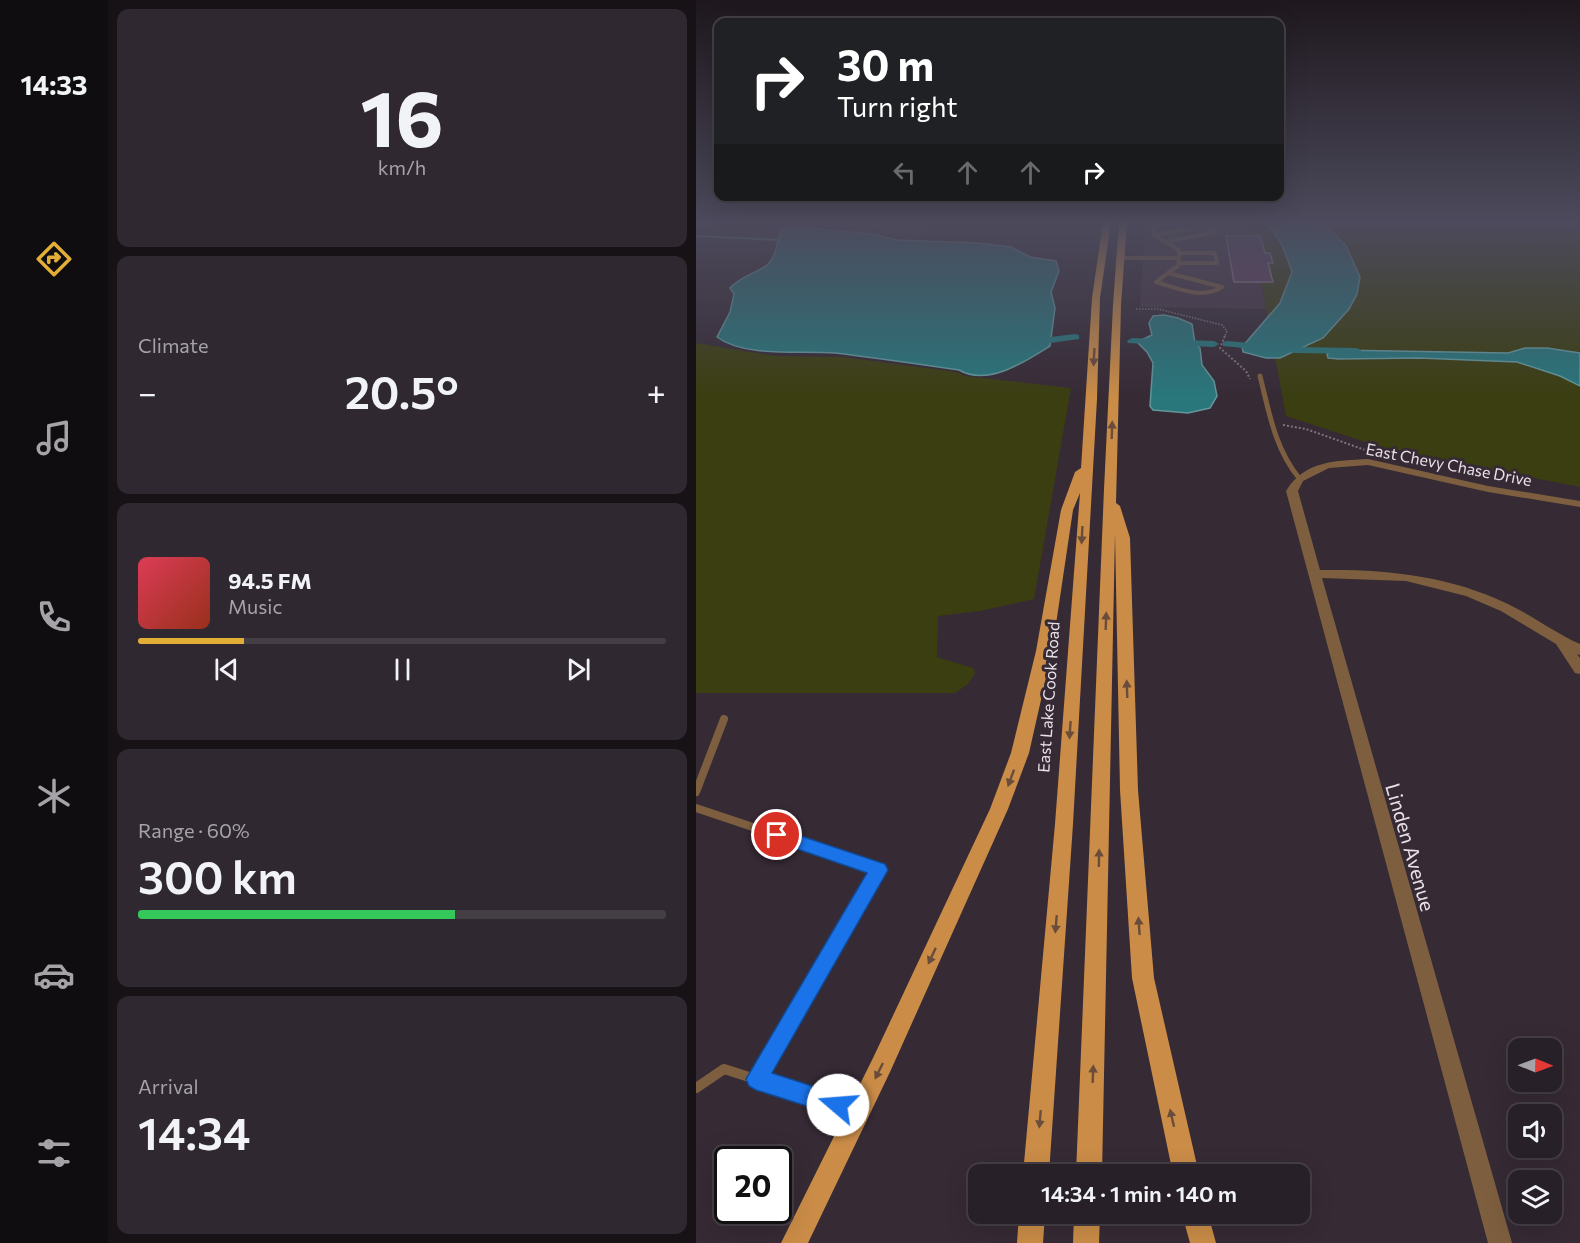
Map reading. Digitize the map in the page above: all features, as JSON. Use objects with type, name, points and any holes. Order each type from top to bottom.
[{"type":"main road","name":"East Lake Cook Road","points":[[1037,1164],[1064,824],[1099,280]]},
{"type":"main road","points":[[1089,1164],[1110,489],[1119,280]]},
{"type":"main road","points":[[794,1243],[859,1112],[999,809],[1020,753],[1044,651],[1067,510],[1087,456]]},
{"type":"main road","points":[[1110,489],[1123,538],[1129,790],[1143,978],[1184,1164]]},
{"type":"main road","points":[[1030,1243],[1031,1224]]},
{"type":"main road","points":[[1086,1243],[1087,1224]]},
{"type":"main road","points":[[1198,1224],[1203,1243]]},
{"type":"street","name":"East Chevy Chase Drive","points":[[1306,475],[1327,465],[1368,462],[1488,489],[1580,504]]},
{"type":"street","name":"Linden Avenue","points":[[1306,475],[1292,491],[1500,1243]]},
{"type":"street","points":[[1314,574],[1373,573],[1414,576],[1445,584],[1496,603],[1562,642],[1580,650]]},
{"type":"street","points":[[1562,642],[1580,669]]},
{"type":"lane","points":[[1159,280],[1156,282],[1207,293],[1216,292],[1222,287],[1195,280]]},
{"type":"lane","points":[[1260,376],[1271,421],[1284,459],[1306,475]]},
{"type":"lane","points":[[696,792],[724,719]]},
{"type":"lane","points":[[696,808],[879,870],[756,1079]]},
{"type":"lane","points":[[696,1088],[724,1069],[859,1112]]},
{"type":"path","points":[[1136,309],[1158,309],[1222,325],[1227,331],[1221,340],[1220,348],[1246,371],[1252,385]]},
{"type":"path","points":[[1271,421],[1306,429],[1372,453]]},
{"type":"shaded area","points":[[1142,280],[1261,280],[1266,309],[1140,307]]},
{"type":"green space","points":[[1261,280],[1580,280],[1580,487],[1390,450],[1286,416]]},
{"type":"green space","points":[[696,343],[775,356],[843,357],[956,372],[965,376],[1071,388],[1034,599],[980,611],[938,616],[937,657],[973,668],[975,673],[968,684],[955,693],[696,693]]},
{"type":"water","points":[[740,280],[1056,280],[1051,292],[1055,308],[1050,346],[1018,365],[982,376],[959,370],[835,353],[774,352],[742,348],[717,337],[730,312],[734,294],[730,288]]},
{"type":"water","points":[[1289,280],[1359,280],[1357,294],[1349,309],[1323,338],[1280,358],[1266,358],[1243,352],[1242,347],[1280,303]]},
{"type":"water","points":[[1164,315],[1192,324],[1195,343],[1200,348],[1202,365],[1214,381],[1217,396],[1210,408],[1188,413],[1153,410],[1150,406],[1153,363],[1147,352],[1137,342],[1152,335],[1149,323],[1153,316]]},
{"type":"water","points":[[1525,348],[1547,348],[1580,353],[1580,386],[1560,376],[1517,362],[1419,358],[1339,359],[1328,358],[1327,354],[1336,350],[1508,353]]},
{"type":"building","points":[[1234,280],[1272,280],[1273,282],[1234,282]]},
{"type":"waterway","points":[[1050,340],[1075,337]]},
{"type":"waterway","points":[[1132,341],[1214,344]]},
{"type":"waterway","points":[[1227,344],[1297,350],[1357,351]]},
{"type":"route","points":[[777,835],[879,870],[756,1079],[838,1105]]}]
